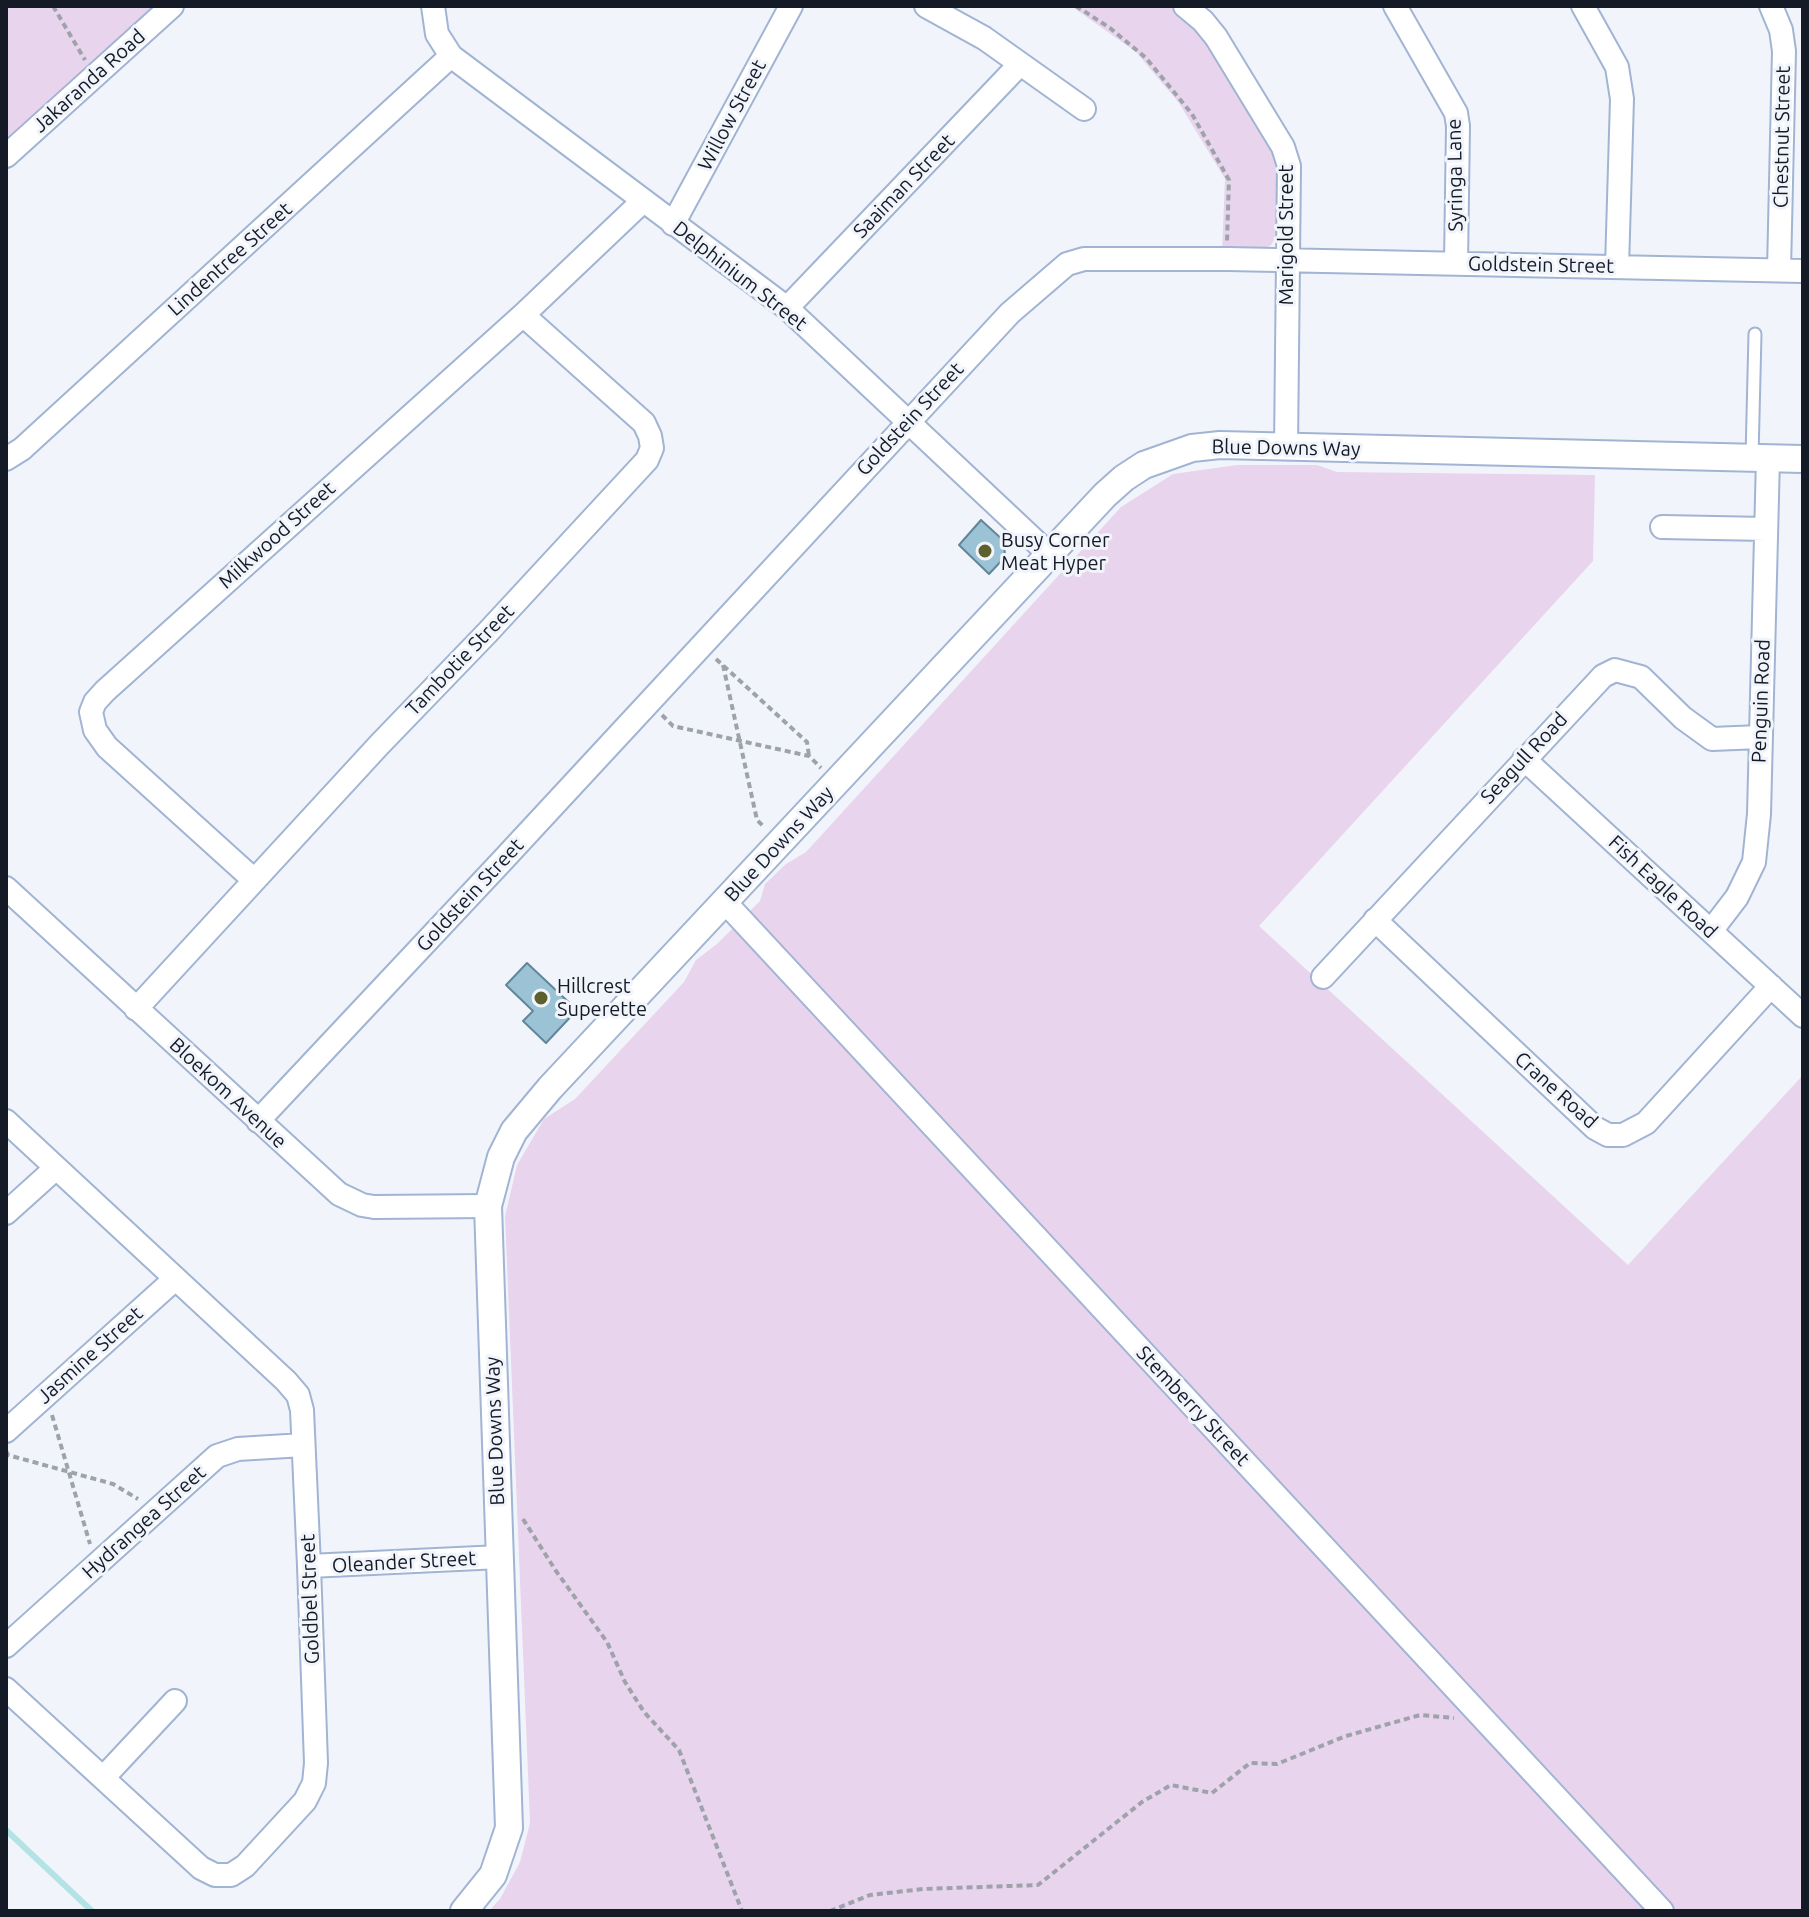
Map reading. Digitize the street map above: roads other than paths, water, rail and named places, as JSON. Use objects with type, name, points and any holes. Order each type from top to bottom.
[{"type":"street","name":"Jakaranda Road","points":[[6,156],[172,6]]},
{"type":"street","name":"Delphinium Street","points":[[433,6],[433,23],[451,56],[787,308],[1050,555]]},
{"type":"street","name":"Willow Street","points":[[673,224],[791,6]]},
{"type":"street","points":[[926,6],[984,38],[1084,109]]},
{"type":"street","name":"Marigold Street","points":[[1185,6],[1216,37],[1287,156],[1290,172],[1286,448]]},
{"type":"street","name":"Syringa Lane","points":[[1395,6],[1456,113],[1456,263]]},
{"type":"street","points":[[1583,6],[1617,67],[1621,88],[1617,267]]},
{"type":"street","name":"Chestnut Street","points":[[1771,6],[1781,30],[1784,51],[1779,270]]},
{"type":"street","name":"Lindentree Street","points":[[6,459],[22,449],[451,56]]},
{"type":"street","name":"Saaiman Street","points":[[787,308],[1020,64]]},
{"type":"street","name":"Milkwood Street","points":[[254,880],[107,747],[95,730],[91,712],[95,702],[523,315],[643,201]]},
{"type":"street","name":"Goldstein Street","points":[[258,1121],[907,422],[1010,313],[1067,264],[1084,259],[1228,259],[1803,271]]},
{"type":"street","name":"Tambotie Street","points":[[136,1009],[647,460],[652,448],[644,423],[523,315]]},
{"type":"street","name":"Blue Downs Way","points":[[464,1911],[493,1875],[509,1828],[488,1206],[501,1157],[529,1110],[1105,495],[1144,465],[1192,448],[1220,445],[1803,459]]},
{"type":"street","name":"Penguin Road","points":[[1711,931],[1737,897],[1754,862],[1759,814],[1766,529],[1760,458]]},
{"type":"street","points":[[1662,527],[1766,529]]},
{"type":"street","name":"Seagull Road","points":[[1323,977],[1594,683],[1615,670],[1641,677],[1683,718],[1712,739],[1760,737]]},
{"type":"street","name":"Fish Eagle Road","points":[[1524,759],[1803,1016]]},
{"type":"street","name":"Bloekom Avenue","points":[[6,888],[329,1186],[362,1205],[374,1207],[488,1206]]},
{"type":"street","name":"Stemberry Street","points":[[724,901],[1662,1911]]},
{"type":"street","name":"Crane Road","points":[[1375,920],[1595,1128],[1608,1135],[1623,1135],[1646,1123],[1771,986]]},
{"type":"street","name":"Goldbel Street","points":[[6,1121],[293,1387],[301,1402],[316,1774],[305,1801],[245,1866],[231,1875],[215,1875],[207,1872],[6,1689]]},
{"type":"street","points":[[6,1213],[56,1168]]},
{"type":"street","name":"Jasmine Street","points":[[6,1431],[175,1279]]},
{"type":"street","name":"Hydrangea Street","points":[[6,1646],[223,1452],[303,1445]]},
{"type":"street","name":"Oleander Street","points":[[309,1566],[500,1557]]},
{"type":"street","points":[[103,1778],[175,1701]]},
{"type":"lane","points":[[1755,334],[1760,458]]},
{"type":"waterway","points":[[6,1830],[92,1911]]},
{"type":"place","name":"Busy Corner Meat Hyper","points":[[985,551]]},
{"type":"place","name":"Hillcrest Superette","points":[[541,998]]}]
